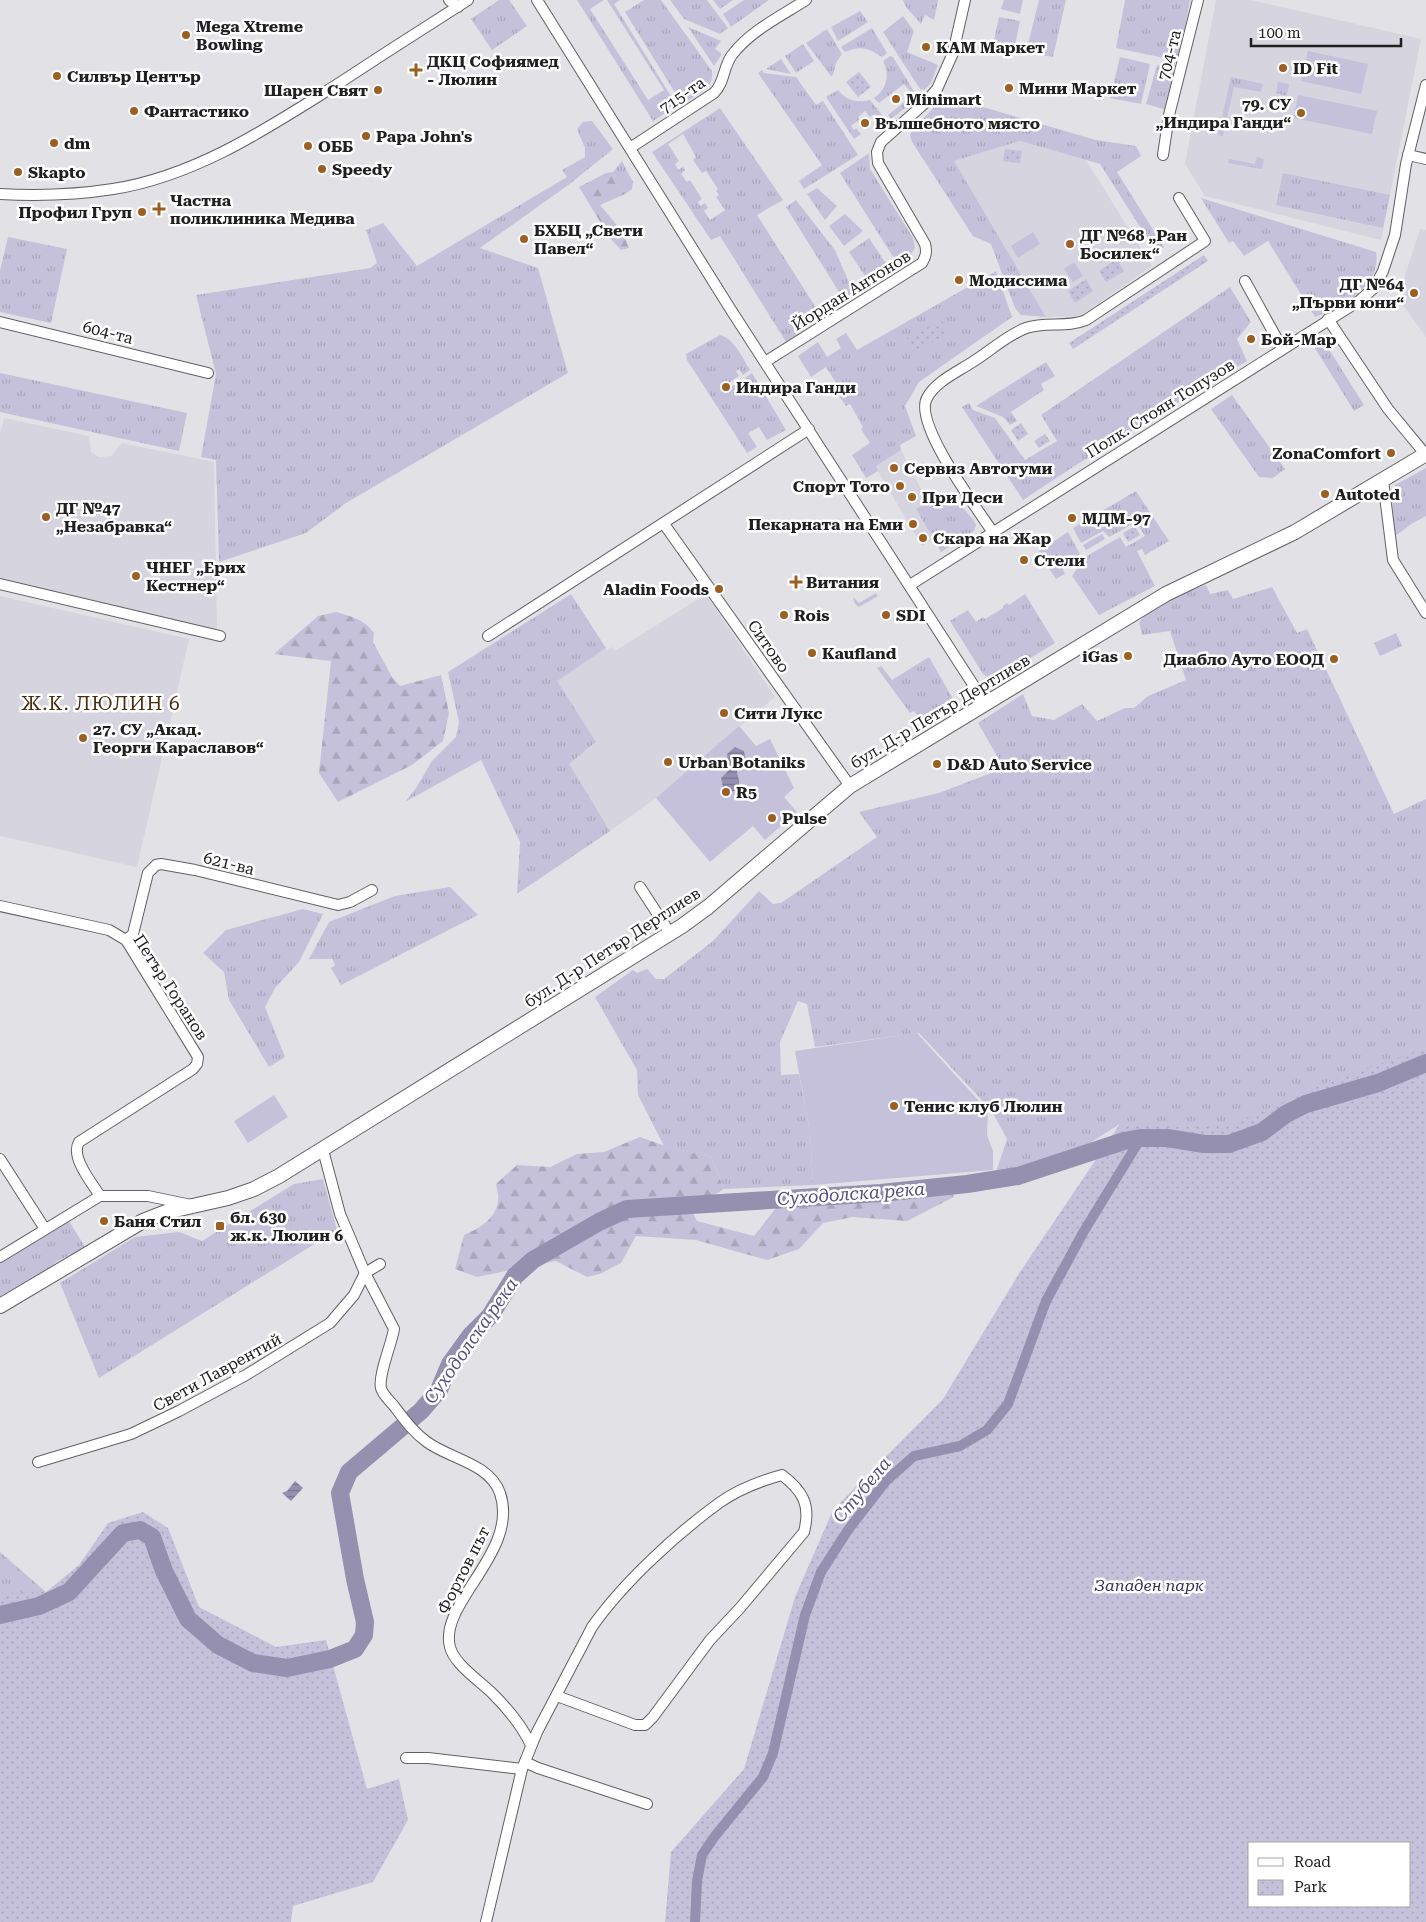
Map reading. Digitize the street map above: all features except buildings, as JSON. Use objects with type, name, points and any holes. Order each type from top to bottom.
[{"type":"main road","name":"бул. Д-р Петър Дертлиев","points":[[0,1306],[143,1221],[166,1212],[228,1198],[254,1189],[323,1150],[670,933],[708,907],[850,786],[1166,594],[1295,532],[1426,454]]},
{"type":"street","points":[[449,0],[458,6]]},
{"type":"street","points":[[0,194],[61,195],[114,189],[155,179],[215,156],[257,133],[468,0]]},
{"type":"street","points":[[537,0],[765,362],[985,703]]},
{"type":"street","name":"715-та","points":[[630,148],[714,93],[722,82],[729,59],[740,45],[752,35],[806,0]]},
{"type":"street","name":"Йордан Антонов","points":[[765,362],[922,263],[926,255],[925,244],[878,163],[877,152],[881,142],[925,103],[937,89],[953,53],[965,0]]},
{"type":"street","name":"704-та","points":[[1163,151],[1198,0]]},
{"type":"street","name":"Полк. Стоян Топузов","points":[[910,584],[1359,301],[1374,288],[1383,271],[1395,235],[1408,155],[1426,85]]},
{"type":"street","points":[[1408,155],[1426,159]]},
{"type":"street","points":[[992,531],[942,453],[927,425],[924,406],[929,393],[939,384],[1020,331],[1040,325],[1071,324],[1086,320],[1205,241],[1179,198]]},
{"type":"street","points":[[1245,281],[1282,348]]},
{"type":"street","points":[[1328,319],[1388,409],[1426,454]]},
{"type":"street","name":"604-та","points":[[0,322],[208,373]]},
{"type":"street","points":[[488,636],[809,429]]},
{"type":"street","points":[[1383,480],[1393,560],[1426,613]]},
{"type":"street","name":"Ситово","points":[[664,524],[850,786]]},
{"type":"street","points":[[0,584],[220,636]]},
{"type":"street","name":"621-ва","points":[[126,940],[133,934],[148,873],[156,865],[161,864],[195,870],[338,905],[350,902],[372,890]]},
{"type":"street","points":[[640,887],[670,933]]},
{"type":"street","name":"Петър Горанов","points":[[0,906],[109,930],[126,940],[196,1054],[198,1061],[193,1069],[79,1142],[76,1150],[78,1159],[100,1196]]},
{"type":"street","name":"Фортов път","points":[[323,1150],[340,1214],[365,1273],[394,1329],[381,1377],[381,1389],[414,1432],[442,1452],[468,1462],[489,1476],[499,1491],[504,1509],[502,1525],[484,1567],[455,1612],[448,1637],[450,1648],[457,1660],[508,1710],[525,1732],[531,1745]]},
{"type":"street","points":[[0,1158],[45,1229]]},
{"type":"street","points":[[0,1257],[100,1196],[148,1196],[192,1205]]},
{"type":"street","points":[[365,1273],[380,1264]]},
{"type":"street","name":"Свети Лаврентий","points":[[38,1462],[131,1434],[246,1375],[330,1323],[354,1295],[365,1273]]},
{"type":"street","points":[[486,1922],[524,1765],[531,1745],[592,1627],[656,1555],[720,1502],[747,1488],[782,1475],[796,1485],[806,1505],[808,1517],[804,1532],[740,1608],[710,1640],[645,1725],[635,1725],[557,1696]]},
{"type":"street","points":[[406,1758],[524,1765],[647,1804]]},
{"type":"shaded area","name":"79. СУ „Индира Ганди“","points":[[1216,0],[1251,0],[1421,39],[1381,240],[1205,196],[1185,164]]},
{"type":"shaded area","name":"ДГ №68 „Ран Босилек“","points":[[1020,141],[1086,160],[1152,266],[1083,314],[1046,317],[953,161]]},
{"type":"shaded area","name":"ДГ №64 „Първи юни“","points":[[1420,229],[1426,230],[1426,337],[1403,305],[1403,282]]},
{"type":"shaded area","points":[[4,418],[89,436],[91,452],[99,457],[111,456],[122,443],[214,462],[217,630],[0,578],[0,434]]},
{"type":"shaded area","points":[[901,450],[928,503],[916,510],[934,539],[922,546],[875,466]]},
{"type":"shaded area","points":[[706,594],[775,697],[656,798],[610,831],[568,764],[596,743],[556,681],[606,648],[607,650],[613,647],[615,651]]},
{"type":"shaded area","name":"27. СУ „Акад. Георги Караславов“","points":[[0,596],[189,639],[137,867],[0,836]]},
{"type":"shaded area","points":[[735,747],[744,751],[746,761],[737,771],[739,781],[737,789],[730,791],[723,788],[721,778],[729,770],[727,754]]},
{"type":"shaded area","points":[[295,1481],[303,1488],[291,1501],[282,1493],[287,1491]]},
{"type":"green space","points":[[499,0],[509,0],[527,26],[492,50],[471,19]]},
{"type":"green space","points":[[577,0],[604,0],[590,9],[648,100],[664,90],[607,0],[620,0],[614,4],[677,106],[653,121]]},
{"type":"green space","points":[[644,0],[661,0],[712,71],[711,82],[708,87],[682,104],[625,12]]},
{"type":"green space","points":[[670,0],[707,0],[728,28],[720,34],[684,19]]},
{"type":"green space","points":[[713,0],[733,0],[720,9]]},
{"type":"green space","points":[[744,0],[769,0],[731,27],[723,14]]},
{"type":"green space","points":[[903,0],[938,0],[934,20],[925,15],[921,24],[906,7]]},
{"type":"green space","points":[[1004,0],[1023,0],[1020,14],[1001,9]]},
{"type":"green space","points":[[1039,0],[1066,0],[1053,57],[1026,52]]},
{"type":"green space","points":[[1125,0],[1190,0],[1179,61],[1116,48]]},
{"type":"green space","points":[[860,11],[868,22],[838,41],[831,27]]},
{"type":"green space","points":[[903,16],[914,31],[907,52],[938,65],[931,83],[924,90],[920,89],[883,32]]},
{"type":"green space","points":[[999,17],[1020,21],[1014,50],[993,45]]},
{"type":"green space","points":[[688,27],[721,41],[715,49],[722,54],[714,66]]},
{"type":"green space","points":[[872,28],[887,53],[882,57],[864,48],[845,52],[841,47]]},
{"type":"green space","points":[[827,29],[842,54],[831,76],[806,43]]},
{"type":"green space","points":[[803,44],[814,61],[796,73],[785,56]]},
{"type":"green space","points":[[1308,51],[1368,64],[1361,94],[1301,81]]},
{"type":"green space","points":[[890,56],[893,57],[918,98],[891,119],[888,115],[913,95],[904,84],[879,103],[874,98],[882,90],[886,81],[887,76],[883,61]]},
{"type":"green space","points":[[1120,57],[1150,64],[1141,104],[1110,98]]},
{"type":"green space","points":[[781,59],[791,74],[766,69]]},
{"type":"green space","points":[[1157,65],[1178,69],[1167,110],[1146,104]]},
{"type":"green space","points":[[762,70],[764,73],[796,77],[816,105],[823,101],[858,155],[804,189],[799,181],[822,165],[758,73]]},
{"type":"green space","points":[[859,72],[871,87],[858,97],[846,82]]},
{"type":"green space","points":[[1231,77],[1263,84],[1261,92],[1234,87],[1223,136],[1218,135]]},
{"type":"green space","points":[[1278,82],[1289,84],[1287,96],[1276,93]]},
{"type":"green space","points":[[838,90],[845,97],[852,100],[870,100],[883,116],[879,120],[874,114],[870,117],[865,111],[858,117],[859,120],[851,126],[854,130],[856,128],[861,134],[854,139],[826,97]]},
{"type":"green space","points":[[1298,95],[1377,111],[1372,134],[1294,118]]},
{"type":"green space","points":[[945,96],[1096,140],[1136,146],[1141,156],[1117,172],[1164,247],[1156,252],[1100,164],[1020,141],[954,161],[1046,317],[1021,315],[1015,308],[991,244],[973,236],[912,142],[910,136],[912,130]]},
{"type":"green space","points":[[720,108],[783,200],[757,215],[822,317],[786,342],[720,236],[711,240],[652,152]],"holes":[[[683,134],[696,157],[693,160],[702,173],[706,171],[718,189],[716,191],[719,195],[716,197],[725,210],[710,220],[704,211],[708,208],[705,203],[700,206],[698,202],[702,199],[690,180],[687,182],[681,174],[685,170],[683,167],[678,170],[675,164],[679,161],[668,144]]]},
{"type":"green space","points":[[592,121],[613,149],[571,183],[480,248],[538,268],[568,373],[346,503],[306,533],[219,562],[216,460],[201,457],[216,374],[196,295],[370,268],[377,263],[366,230],[383,223],[417,266],[567,177],[562,170],[585,157],[585,148],[577,129],[583,122]]},
{"type":"green space","points":[[1005,149],[1022,151],[1020,163],[1003,161]]},
{"type":"green space","points":[[869,153],[870,169],[913,238],[915,248],[911,254],[897,263],[840,173]]},
{"type":"green space","points":[[1257,157],[1264,159],[1262,169],[1228,163],[1229,159],[1255,164]]},
{"type":"green space","points":[[622,161],[633,182],[632,189],[625,194],[614,181],[613,172]]},
{"type":"green space","points":[[613,172],[614,181],[625,194],[600,205],[621,230],[629,248],[621,250],[610,238],[579,187],[606,173]]},
{"type":"green space","points":[[1283,173],[1390,195],[1383,228],[1276,205]]},
{"type":"green space","points":[[817,188],[837,206],[825,220],[807,194]]},
{"type":"green space","points":[[1201,198],[1376,252],[1376,264],[1373,275],[1358,294],[1336,308],[1315,317],[1268,241],[1244,256],[1233,241],[1229,243]]},
{"type":"green space","points":[[796,200],[835,250],[854,294],[844,300],[786,207]]},
{"type":"green space","points":[[845,214],[863,231],[844,246],[829,226]]},
{"type":"green space","points":[[1033,232],[1040,244],[1018,258],[1011,246]]},
{"type":"green space","points":[[8,237],[67,249],[51,323],[0,312],[0,271]]},
{"type":"green space","points":[[869,238],[887,265],[867,279],[849,252]]},
{"type":"green space","points":[[1204,255],[1208,261],[1073,349],[1069,343]]},
{"type":"green space","points":[[1117,259],[1124,271],[1106,282],[1099,271]]},
{"type":"green space","points":[[1074,262],[1083,276],[1073,282],[1064,269]]},
{"type":"green space","points":[[996,271],[1012,317],[919,382],[905,406],[916,436],[900,445],[901,450],[876,466],[878,471],[866,478],[852,455],[870,443],[861,429],[863,427],[850,404],[846,406],[837,393],[839,391],[838,386],[826,367],[811,377],[798,356],[818,342],[827,357],[841,348],[836,339],[846,333],[857,350]]},
{"type":"green space","points":[[1086,279],[1093,291],[1075,303],[1068,291]]},
{"type":"green space","points":[[1230,287],[1251,322],[1237,339],[1247,361],[1073,467],[1023,500],[962,407],[969,403],[973,410],[995,418],[1025,460],[1057,441],[1041,415]]},
{"type":"green space","points":[[942,320],[949,334],[913,352],[907,338]]},
{"type":"green space","points":[[720,335],[734,344],[750,370],[743,375],[739,369],[736,371],[739,376],[724,386],[726,390],[742,380],[746,387],[749,384],[745,378],[752,373],[786,430],[767,440],[759,427],[748,433],[757,447],[747,453],[687,360],[686,354]]},
{"type":"green space","points":[[1322,338],[1364,405],[1354,411],[1313,345]]},
{"type":"green space","points":[[1046,362],[1055,376],[1041,384],[1044,390],[1011,412],[1017,421],[1010,425],[1003,417],[976,406]]},
{"type":"green space","points":[[0,373],[187,413],[179,451],[0,412]]},
{"type":"green space","points":[[1232,395],[1285,469],[1273,478],[1259,477],[1211,409]]},
{"type":"green space","points":[[1021,423],[1028,434],[1018,441],[1011,430]]},
{"type":"green space","points":[[1045,434],[1050,441],[1039,448],[1034,441]]},
{"type":"green space","points":[[1426,468],[1426,516],[1395,536],[1392,496],[1395,485]]},
{"type":"green space","points":[[1136,491],[1169,541],[1145,555],[1142,549],[1137,551],[1155,586],[1099,615],[1072,576],[1085,557],[1120,537],[1126,547],[1145,536],[1136,522],[1109,537],[1103,531],[1081,543],[1073,528]]},
{"type":"green space","points":[[948,492],[973,519],[976,525],[974,531],[941,552],[916,509]]},
{"type":"green space","points":[[1135,526],[1140,535],[1128,542],[1123,533]]},
{"type":"green space","points":[[1068,532],[1080,554],[1062,568],[1065,574],[1056,579],[1038,552]]},
{"type":"green space","points":[[1102,534],[1105,539],[1086,550],[1083,545]]},
{"type":"green space","points":[[1206,585],[1210,594],[1228,590],[1233,599],[1272,587],[1297,633],[1307,629],[1394,814],[1426,799],[1426,1048],[1404,1057],[1343,1145],[1120,1124],[1082,1148],[1020,1170],[996,1172],[1007,1139],[991,1110],[919,1033],[815,1047],[807,1004],[798,1001],[780,1042],[781,1075],[799,1074],[810,1132],[813,1185],[724,1189],[711,1157],[664,1146],[638,1095],[637,1070],[595,997],[633,970],[637,973],[647,969],[656,979],[664,979],[713,941],[759,891],[773,904],[781,903],[877,837],[859,812],[939,793],[1004,768],[978,723],[1023,694],[1032,716],[1054,720],[1082,704],[1097,721],[1125,708],[1134,708],[1148,696],[1186,680],[1170,631],[1142,635],[1139,622],[1162,604],[1179,595]]},
{"type":"green space","points":[[876,593],[878,596],[859,607],[855,604],[853,598],[859,603]]},
{"type":"green space","points":[[571,594],[606,648],[557,681],[596,742],[569,764],[610,831],[517,894],[520,842],[481,760],[405,802],[432,761],[456,737],[459,722],[448,672]]},
{"type":"green space","points":[[1025,594],[1055,643],[996,679],[990,679],[983,674],[950,621],[968,610],[976,622],[983,617],[985,619],[1003,608],[1007,603],[1009,605]]},
{"type":"green space","points":[[336,612],[357,619],[374,633],[373,642],[392,677],[400,686],[441,675],[449,713],[443,741],[412,765],[338,802],[319,773],[331,661],[274,654],[318,616]]},
{"type":"green space","points":[[1396,633],[1402,646],[1380,656],[1374,643]]},
{"type":"green space","points":[[929,657],[953,699],[952,704],[946,711],[923,723],[914,711],[910,713],[877,668],[881,666],[892,680]]},
{"type":"green space","name":"R5","points":[[739,726],[756,746],[770,739],[794,788],[784,797],[797,812],[765,840],[753,826],[710,862],[656,798]]},
{"type":"green space","points":[[450,887],[478,915],[341,985],[331,968],[335,965],[332,959],[309,959],[329,922],[395,896]]},
{"type":"green space","points":[[303,909],[323,914],[299,962],[275,988],[265,1007],[285,1057],[269,1067],[229,1000],[224,972],[203,953],[226,930]]},
{"type":"green space","name":"Тенис клуб Люлин","points":[[917,1033],[988,1111],[987,1135],[993,1151],[993,1170],[813,1185],[810,1132],[795,1051]]},
{"type":"green space","name":"Западен парк","points":[[1426,1048],[1426,1922],[665,1922],[671,1852],[744,1769],[795,1597],[833,1510],[943,1399],[1020,1272],[1120,1124],[1185,1127],[1232,1125],[1330,1081]]},
{"type":"green space","points":[[274,1095],[288,1117],[248,1143],[234,1121]]},
{"type":"green space","points":[[640,1137],[665,1146],[711,1157],[724,1189],[691,1209],[697,1221],[754,1236],[779,1204],[952,1190],[954,1197],[907,1221],[853,1217],[823,1223],[799,1249],[767,1260],[696,1240],[636,1236],[621,1263],[600,1274],[587,1277],[556,1261],[477,1277],[455,1269],[464,1235],[476,1230],[491,1217],[498,1200],[496,1184],[517,1165],[550,1167],[577,1154],[604,1152]]},
{"type":"green space","points":[[323,1179],[337,1230],[99,1378],[60,1283],[135,1237],[179,1232],[202,1241],[294,1184]]},
{"type":"green space","points":[[69,1221],[85,1247],[56,1262],[43,1275],[0,1300],[0,1263]]},
{"type":"green space","points":[[143,1512],[168,1528],[199,1607],[276,1647],[326,1640],[367,1789],[399,1779],[408,1820],[373,1882],[293,1906],[291,1922],[0,1922],[0,1593],[46,1592],[79,1565],[108,1523]]},
{"type":"green space","points":[[0,1552],[46,1592],[0,1600]]},
{"type":"waterway","name":"Суходолска река","points":[[0,1615],[39,1606],[69,1592],[123,1533],[140,1530],[152,1537],[164,1571],[188,1619],[218,1645],[253,1663],[287,1668],[330,1659],[355,1649],[364,1635],[365,1622],[355,1579],[340,1493],[349,1472],[421,1411],[439,1390],[450,1364],[471,1335],[490,1316],[515,1276],[533,1260],[599,1222],[627,1209],[881,1193],[967,1184],[1018,1176],[1124,1141],[1141,1138],[1167,1138],[1204,1144],[1229,1144],[1262,1132],[1286,1114],[1306,1104],[1378,1083],[1426,1063]]},
{"type":"waterway","name":"Стубела","points":[[695,1922],[697,1881],[702,1855],[763,1777],[773,1753],[805,1615],[821,1572],[848,1530],[886,1481],[914,1456],[960,1446],[987,1430],[1008,1404],[1046,1301],[1084,1231],[1141,1138]]},
{"type":"place","name":"Mega Xtreme Bowling","points":[[186,35]]},
{"type":"place","name":"КАМ Маркет","points":[[926,47]]},
{"type":"place","name":"ID Fit","points":[[1283,68]]},
{"type":"place","name":"ДКЦ Софиямед - Люлин","points":[[416,70]]},
{"type":"place","name":"Силвър Център","points":[[57,76]]},
{"type":"place","name":"Мини Маркет","points":[[1009,88]]},
{"type":"place","name":"Шарен Свят","points":[[378,90]]},
{"type":"place","name":"Minimart","points":[[896,99]]},
{"type":"place","name":"Фантастико","points":[[134,111]]},
{"type":"place","name":"79. СУ „Индира Ганди“","points":[[1301,113]]},
{"type":"place","name":"Вълшебното място","points":[[865,123]]},
{"type":"place","name":"Papa John's","points":[[366,136]]},
{"type":"place","name":"dm","points":[[54,143]]},
{"type":"place","name":"ОББ","points":[[308,146]]},
{"type":"place","name":"Speedy","points":[[322,169]]},
{"type":"place","name":"Skapto","points":[[18,172]]},
{"type":"place","name":"Частна поликлиника Медива","points":[[159,209]]},
{"type":"place","name":"Профил Груп","points":[[142,212]]},
{"type":"place","name":"БХБЦ „Свети Павел“","points":[[524,239]]},
{"type":"place","name":"ДГ №68 „Ран Босилек“","points":[[1070,244]]},
{"type":"place","name":"Модиссима","points":[[959,280]]},
{"type":"place","name":"ДГ №64 „Първи юни“","points":[[1414,293]]},
{"type":"place","name":"Бой-Мар","points":[[1251,339]]},
{"type":"place","name":"Индира Ганди","points":[[726,387]]},
{"type":"place","name":"ZonaComfort","points":[[1391,453]]},
{"type":"place","name":"Сервиз Автогуми","points":[[894,468]]},
{"type":"place","name":"Спорт Тото","points":[[900,486]]},
{"type":"place","name":"Autoted","points":[[1325,494]]},
{"type":"place","name":"При Деси","points":[[912,497]]},
{"type":"place","name":"ДГ №47 „Незабравка“","points":[[46,517]]},
{"type":"place","name":"МДМ-97","points":[[1072,518]]},
{"type":"place","name":"Пекарната на Еми","points":[[913,524]]},
{"type":"place","name":"Скара на Жар","points":[[923,538]]},
{"type":"place","name":"Стели","points":[[1024,560]]},
{"type":"place","name":"ЧНЕГ „Ерих Кестнер“","points":[[136,576]]},
{"type":"place","name":"Витания","points":[[796,582]]},
{"type":"place","name":"Aladin Foods","points":[[719,589]]},
{"type":"place","name":"Rois","points":[[784,615]]},
{"type":"place","name":"SDI","points":[[886,615]]},
{"type":"place","name":"Kaufland","points":[[812,653]]},
{"type":"place","name":"iGas","points":[[1128,656]]},
{"type":"place","name":"Диабло Ауто ЕООД","points":[[1334,659]]},
{"type":"place","name":"Сити Лукс","points":[[724,713]]},
{"type":"place","name":"27. СУ „Акад. Георги Караславов“","points":[[83,738]]},
{"type":"place","name":"Urban Botaniks","points":[[668,762]]},
{"type":"place","name":"D&D Auto Service","points":[[937,764]]},
{"type":"place","name":"R5","points":[[726,792]]},
{"type":"place","name":"Pulse","points":[[772,818]]},
{"type":"place","name":"Тенис клуб Люлин","points":[[894,1106]]},
{"type":"place","name":"Баня Стил","points":[[104,1221]]},
{"type":"place","name":"бл. 630 ж.к. Люлин 6","points":[[220,1226]]},
{"type":"district","name":"Ж.К. ЛЮЛИН 6","points":[[101,703]]}]
